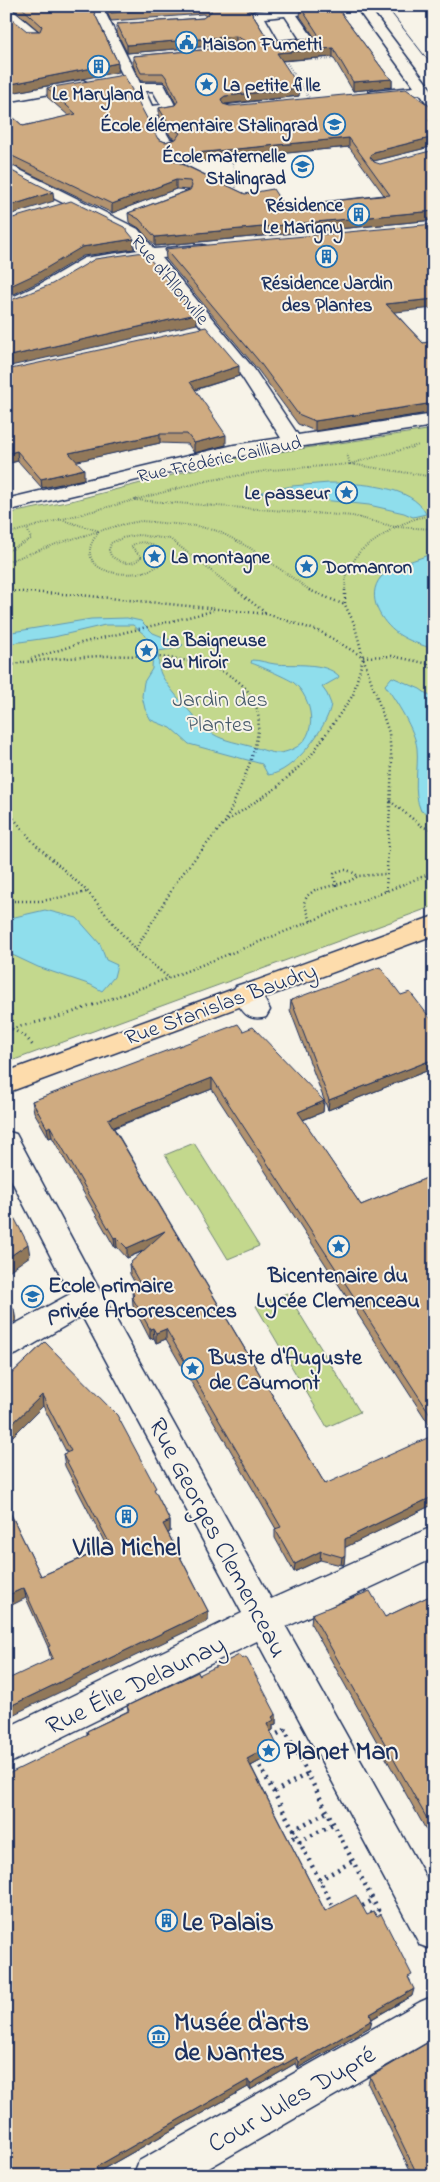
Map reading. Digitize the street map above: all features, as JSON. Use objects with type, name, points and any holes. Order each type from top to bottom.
[{"type":"main road","name":"Rue Stanislas Baudry","points":[[6,1083],[251,1002],[434,925]]},
{"type":"street","points":[[95,6],[121,60],[126,81],[147,111],[165,144],[171,144]]},
{"type":"street","points":[[355,6],[434,103]]},
{"type":"street","points":[[6,12],[34,36]]},
{"type":"street","points":[[295,12],[309,42],[268,46],[256,16],[295,12]]},
{"type":"street","points":[[105,28],[120,26]]},
{"type":"street","points":[[121,60],[138,59]]},
{"type":"street","points":[[126,81],[158,86],[170,109],[147,111]]},
{"type":"street","points":[[6,98],[96,82]]},
{"type":"street","points":[[359,97],[416,91]]},
{"type":"street","name":"Rue d'Allonville","points":[[6,168],[129,230],[152,255],[272,406],[292,441]]},
{"type":"street","points":[[54,209],[74,202]]},
{"type":"street","points":[[112,221],[132,214]]},
{"type":"street","points":[[6,306],[46,288],[90,262],[220,248]]},
{"type":"street","points":[[188,331],[211,328]]},
{"type":"street","name":"Rue Frédéric Cailliaud","points":[[6,506],[234,451],[434,420]]},
{"type":"street","name":"Rue Georges Clemenceau","points":[[6,1142],[263,1620],[434,1931]]},
{"type":"street","points":[[6,1345],[52,1317],[90,1300]]},
{"type":"street","name":"Rue Élie Delaunay","points":[[6,1747],[263,1620],[434,1542]]},
{"type":"street","name":"Cour Jules Dupré","points":[[154,2176],[431,2018]]},
{"type":"path","points":[[287,63],[311,101]]},
{"type":"path","points":[[226,150],[234,164],[237,190],[234,196]]},
{"type":"path","points":[[6,534],[206,481],[271,470],[350,464],[424,443]]},
{"type":"path","points":[[308,463],[310,468]]},
{"type":"path","points":[[350,464],[434,477]]},
{"type":"path","points":[[132,500],[352,516],[395,527],[434,530]]},
{"type":"path","points":[[386,891],[392,764],[389,733],[363,657],[354,623],[345,605],[346,573],[360,551],[395,527],[418,518],[434,515]]},
{"type":"path","points":[[59,519],[99,531]]},
{"type":"path","points":[[6,562],[120,524],[141,521],[196,526],[218,531],[250,548],[311,591],[345,605]]},
{"type":"path","points":[[6,552],[30,539],[27,528]]},
{"type":"path","points":[[99,531],[90,547],[90,556],[96,564],[110,573],[139,575],[161,564],[164,558],[163,552],[159,548],[146,542],[138,542],[131,546],[139,553],[140,557],[138,560],[128,564],[111,556],[109,550],[111,543],[122,538],[138,535],[160,537],[178,544],[267,614]]},
{"type":"path","points":[[6,591],[80,595],[267,614],[321,632],[363,657],[392,656],[434,665]]},
{"type":"path","points":[[6,667],[81,643],[218,610]]},
{"type":"path","points":[[24,662],[97,655],[163,656],[215,667],[239,681],[252,694],[258,715],[255,742],[224,823]]},
{"type":"path","points":[[135,950],[179,878],[224,823],[276,788],[310,757],[354,695],[363,657]]},
{"type":"path","points":[[428,664],[434,671]]},
{"type":"path","points":[[390,801],[423,827],[434,830]]},
{"type":"path","points":[[6,810],[33,842],[87,892],[135,950],[170,978]]},
{"type":"path","points":[[336,886],[334,874],[341,869],[347,869],[358,876]]},
{"type":"path","points":[[6,1030],[62,1016],[170,978],[434,872]]},
{"type":"path","points":[[312,921],[304,903],[307,896],[315,890],[336,886],[358,876],[386,874]]},
{"type":"path","points":[[6,901],[42,901],[87,892]]},
{"type":"path","points":[[11,1029],[26,1037],[37,1051]]},
{"type":"path","points":[[268,1738],[285,1730],[334,1824],[378,1910],[362,1919]]},
{"type":"path","points":[[254,1753],[339,1918]]},
{"type":"path","points":[[274,1792],[308,1774]]},
{"type":"path","points":[[293,1830],[327,1812]]},
{"type":"path","points":[[299,1842],[334,1824]]},
{"type":"path","points":[[284,1842],[296,1836]]},
{"type":"path","points":[[319,1880],[353,1861]]},
{"type":"path","points":[[357,1909],[373,1900]]},
{"type":"green space","name":"Jardin des Plantes","points":[[434,429],[434,906],[6,1063],[6,514],[71,501],[238,458]]},
{"type":"green space","points":[[194,1143],[259,1246],[228,1259],[165,1155]]},
{"type":"green space","points":[[287,1293],[360,1412],[327,1427],[256,1306]]},
{"type":"water","points":[[329,483],[369,485],[397,491],[419,504],[426,514],[413,517],[369,505],[258,493],[292,486]]},
{"type":"water","points":[[434,552],[434,649],[406,639],[392,629],[377,608],[375,592],[376,584],[386,572]]},
{"type":"water","points":[[127,618],[141,621],[153,633],[183,645],[179,648],[158,651],[160,672],[169,687],[193,715],[217,736],[268,752],[282,753],[302,743],[307,736],[311,717],[309,707],[300,689],[290,680],[251,663],[252,660],[275,664],[317,666],[333,671],[339,676],[322,687],[331,704],[323,725],[298,758],[278,772],[268,775],[262,764],[189,744],[171,728],[151,720],[145,709],[142,696],[144,682],[152,669],[153,649],[146,636],[133,625],[105,625],[54,637],[6,644],[6,633],[91,619]]},
{"type":"water","points":[[392,677],[420,689],[434,699],[434,815],[421,811],[418,803],[416,788],[416,741],[404,716],[385,685]]},
{"type":"water","points":[[45,910],[77,918],[100,944],[106,960],[117,965],[114,977],[102,991],[91,985],[38,967],[6,952],[6,919]]},
{"type":"building","points":[[20,6],[91,6],[118,63],[6,85],[6,14],[27,31],[40,31],[42,26]]},
{"type":"building","points":[[108,6],[198,6],[111,13]]},
{"type":"building","points":[[203,6],[247,6],[269,41],[314,38],[318,34],[301,8],[307,6],[336,6],[387,75],[392,79],[353,82],[333,48],[277,53],[300,88],[225,96],[221,99],[223,104],[230,106],[406,89],[434,109],[434,119],[429,120],[434,127],[434,137],[374,152],[370,157],[374,162],[380,164],[434,150],[434,211],[155,237],[139,219],[128,213],[190,190],[192,186],[190,181],[176,180],[112,204],[6,153],[6,111],[23,126],[76,114],[47,88],[124,75],[158,139],[165,142],[176,139],[180,133],[171,128],[159,108],[175,105],[178,101],[166,77],[163,73],[141,73],[133,56],[236,47],[245,41],[236,36],[127,45],[117,24],[203,18],[212,11]],"holes":[[[349,138],[390,195],[284,206],[273,189],[245,194],[165,156]]]},
{"type":"building","points":[[6,168],[53,192],[6,207]]},
{"type":"building","points":[[71,201],[124,227],[134,239],[82,247],[38,273],[6,288],[6,220]]},
{"type":"building","points":[[434,224],[434,299],[386,304],[423,343],[434,341],[434,403],[315,421],[298,414],[258,360],[165,249]]},
{"type":"building","points":[[144,252],[196,314],[6,357],[6,302],[52,284],[95,259]]},
{"type":"building","points":[[206,327],[239,366],[190,382],[226,435],[194,443],[187,434],[160,434],[69,453],[84,469],[41,479],[17,451],[6,454],[6,370]]},
{"type":"building","points":[[380,967],[401,995],[410,992],[434,1023],[434,1059],[329,1100],[291,1000]]},
{"type":"building","points":[[238,1024],[243,1031],[253,1027],[324,1101],[298,1112],[361,1205],[434,1175],[434,1420],[212,1078],[108,1119],[325,1484],[434,1435],[434,1496],[345,1539],[345,1555],[342,1557],[321,1551],[295,1564],[275,1529],[281,1527],[166,1329],[156,1333],[153,1328],[150,1329],[132,1297],[134,1295],[132,1291],[142,1287],[129,1264],[165,1231],[127,1248],[116,1237],[114,1238],[50,1126],[47,1128],[32,1101]]},
{"type":"building","points":[[6,1202],[28,1244],[6,1259]]},
{"type":"building","points":[[6,1301],[14,1309],[6,1314]]},
{"type":"building","points":[[45,1342],[117,1415],[156,1488],[154,1489],[170,1521],[163,1524],[208,1611],[6,1708],[6,1680],[53,1658],[48,1647],[50,1646],[24,1588],[6,1596],[6,1504],[41,1576],[111,1546],[63,1454],[71,1451],[42,1395],[10,1426],[6,1423],[6,1379]]},
{"type":"building","points":[[370,1591],[385,1617],[434,1594],[434,1831],[312,1614]]},
{"type":"building","name":"Le Palais","points":[[239,1655],[242,1659],[246,1657],[276,1714],[272,1717],[274,1720],[267,1724],[276,1743],[247,1759],[325,1911],[356,1895],[367,1915],[374,1912],[377,1917],[381,1914],[412,1975],[408,1977],[414,1989],[370,2014],[372,2020],[299,2062],[297,2057],[250,2084],[248,2080],[96,2167],[100,2176],[6,2176],[6,1775],[88,1735],[87,1731],[129,1711],[127,1706],[198,1672],[199,1675]]},
{"type":"building","points":[[434,2039],[434,2176],[418,2176],[370,2077]]},
{"type":"tram line","points":[[386,6],[434,68]]},
{"type":"place","name":"Maison Fumetti","points":[[186,43]]},
{"type":"place","name":"Le Maryland","points":[[98,67]]},
{"type":"place","name":"La petite fille","points":[[207,84]]},
{"type":"place","name":"École élémentaire Stalingrad","points":[[334,124]]},
{"type":"place","name":"École maternelle Stalingrad","points":[[302,166]]},
{"type":"place","name":"Résidence Le Marigny","points":[[359,215]]},
{"type":"place","name":"Résidence Jardin des Plantes","points":[[327,256]]},
{"type":"place","name":"Le passeur","points":[[346,492]]},
{"type":"place","name":"La montagne","points":[[155,556]]},
{"type":"place","name":"Dormanron","points":[[307,566]]},
{"type":"place","name":"La Baigneuse au Miroir","points":[[146,650]]},
{"type":"place","name":"Bicentenaire du Lycée Clemenceau","points":[[338,1247]]},
{"type":"place","name":"Ecole primaire privée Arborescences","points":[[32,1297]]},
{"type":"place","name":"Buste d'Auguste de Caumont","points":[[193,1369]]},
{"type":"place","name":"Villa Michel","points":[[127,1516]]},
{"type":"place","name":"Planet Man","points":[[268,1750]]},
{"type":"place","name":"Le Palais","points":[[166,1921]]},
{"type":"place","name":"Musée d'arts de Nantes","points":[[158,2036]]}]
